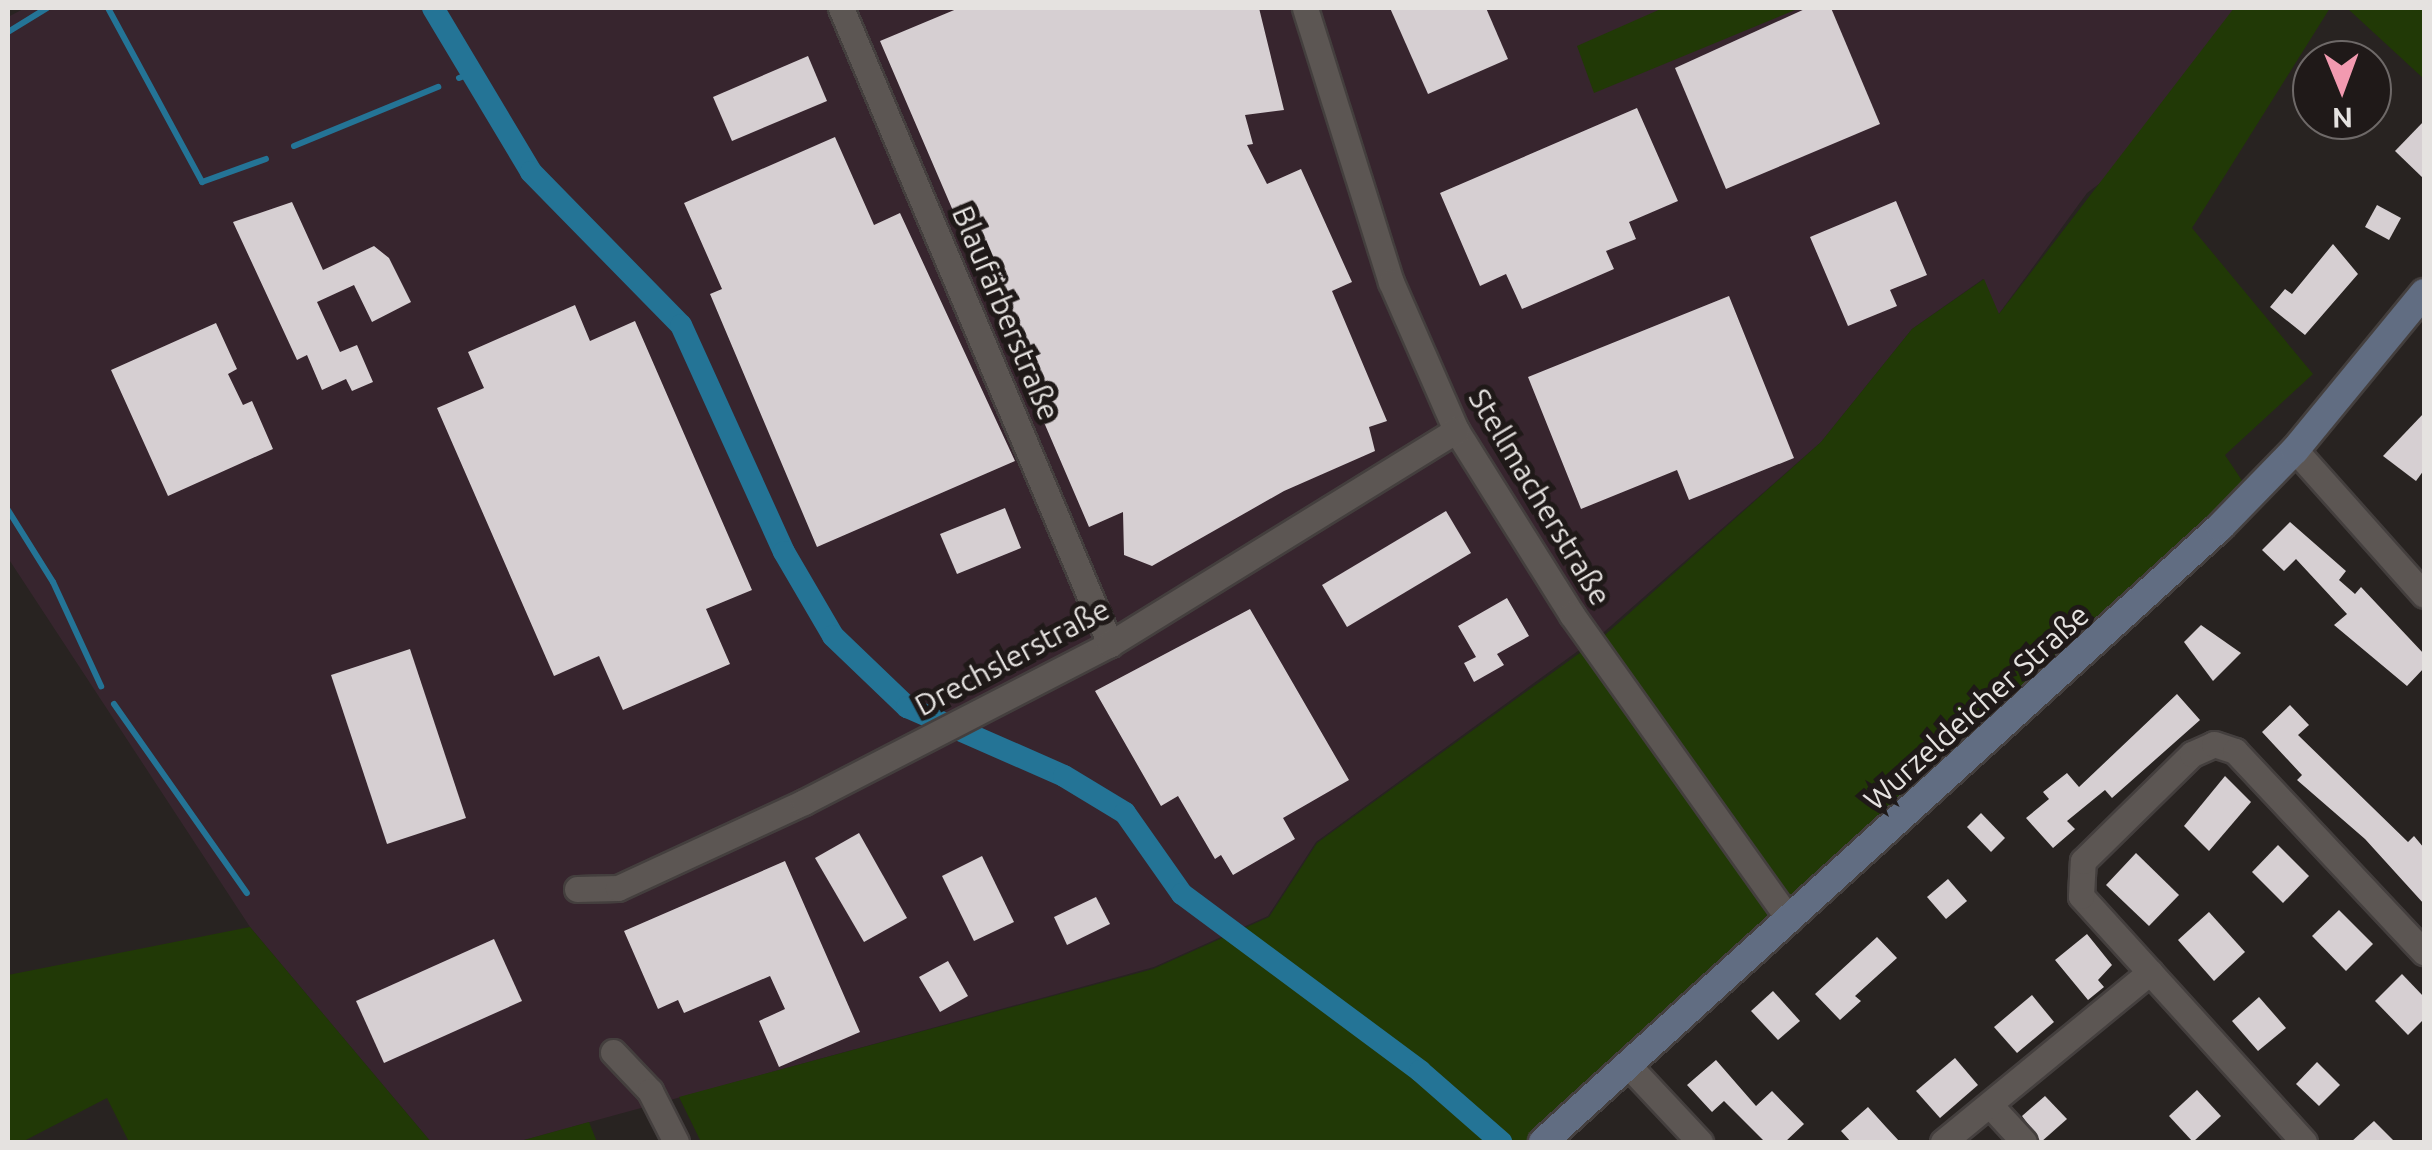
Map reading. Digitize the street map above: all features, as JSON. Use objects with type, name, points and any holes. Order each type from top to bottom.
[{"type":"main road","name":"Wurzeldeicher Straße","points":[[1542,1142],[2220,528],[2295,450],[2424,293]]},
{"type":"street","name":"Blaufärberstraße","points":[[841,8],[1110,644]]},
{"type":"street","name":"Stellmacherstraße","points":[[1305,8],[1352,173],[1456,430],[1572,615],[1789,919]]},
{"type":"street","name":"Drechslerstraße","points":[[577,889],[618,888],[930,737],[1110,644],[1456,430]]},
{"type":"street","points":[[2295,450],[2424,595]]},
{"type":"street","points":[[2304,1142],[2080,896],[2077,880],[2082,861],[2192,754],[2214,744],[2236,750],[2424,952]]},
{"type":"street","points":[[1943,1142],[2150,972]]},
{"type":"street","points":[[613,1052],[650,1092],[676,1142]]},
{"type":"street","points":[[1627,1064],[1700,1142]]},
{"type":"street","points":[[1990,1105],[2024,1142]]},
{"type":"shaded area","points":[[25,8],[2330,8],[2087,193],[1998,315],[1983,279],[1912,329],[1821,442],[1604,632],[1316,842],[1268,916],[1154,967],[517,1142],[431,1142],[250,927],[8,558],[8,17]]},
{"type":"green space","points":[[1663,8],[1800,8],[1594,93],[1577,46]]},
{"type":"green space","points":[[2234,8],[2330,8],[2310,40],[2292,40],[2292,69],[2192,228],[2313,374],[2225,455],[2243,482],[2097,627],[1528,1142],[701,1142],[679,1097],[1153,969],[1269,917],[1317,843],[1606,634],[1821,442],[1912,329],[1984,279],[1999,314]]},
{"type":"green space","points":[[2347,8],[2424,8],[2424,79],[2392,49],[2392,40],[2382,40]]},
{"type":"green space","points":[[250,927],[431,1142],[129,1142],[107,1098],[22,1142],[8,1142],[8,975]]},
{"type":"green space","points":[[589,1122],[597,1142],[517,1142]]},
{"type":"building","points":[[959,8],[1259,8],[1284,110],[1245,115],[1253,144],[1247,145],[1267,184],[1301,169],[1352,282],[1332,291],[1387,421],[1369,427],[1375,451],[1284,491],[1152,566],[1124,555],[1123,512],[1089,527],[880,41]]},
{"type":"building","points":[[1390,8],[1486,8],[1508,59],[1428,94]]},
{"type":"building","points":[[1807,8],[1831,8],[1880,124],[1726,189],[1675,68]]},
{"type":"building","points":[[808,56],[827,101],[732,141],[713,97]]},
{"type":"building","points":[[1637,108],[1678,201],[1629,222],[1636,239],[1606,251],[1614,269],[1522,309],[1506,274],[1480,286],[1440,193]]},
{"type":"building","points":[[2424,121],[2424,179],[2395,151]]},
{"type":"building","points":[[835,137],[874,225],[900,213],[1015,461],[817,547],[710,294],[722,289],[684,203]]},
{"type":"building","points":[[1896,201],[1927,275],[1890,290],[1897,306],[1848,326],[1810,237]]},
{"type":"building","points":[[292,202],[323,270],[374,246],[389,258],[411,302],[372,322],[354,285],[317,302],[340,352],[357,345],[373,382],[352,391],[346,379],[322,390],[307,355],[297,360],[233,222]]},
{"type":"building","points":[[2377,205],[2401,218],[2389,240],[2365,227]]},
{"type":"building","points":[[2333,244],[2358,274],[2305,335],[2270,307],[2285,289],[2292,294]]},
{"type":"building","points":[[1729,296],[1794,458],[1689,500],[1677,470],[1581,509],[1528,377]]},
{"type":"building","points":[[575,305],[590,341],[635,321],[752,590],[706,609],[730,664],[623,710],[599,656],[554,676],[437,408],[484,388],[468,352]]},
{"type":"building","points":[[216,323],[237,369],[228,374],[243,405],[252,401],[273,449],[168,496],[111,370]]},
{"type":"building","points":[[2424,413],[2424,470],[2416,481],[2383,456]]},
{"type":"building","points":[[1005,508],[1021,548],[957,574],[940,534]]},
{"type":"building","points":[[1446,511],[1471,553],[1347,627],[1322,585]]},
{"type":"building","points":[[2290,522],[2346,571],[2339,580],[2355,594],[2361,587],[2424,654],[2424,668],[2407,686],[2334,625],[2347,614],[2296,559],[2284,571],[2262,550]]},
{"type":"building","points":[[1507,598],[1529,636],[1497,654],[1504,665],[1474,682],[1464,663],[1476,657],[1458,626]]},
{"type":"building","points":[[1250,609],[1349,780],[1283,818],[1295,839],[1233,875],[1221,855],[1215,859],[1178,796],[1161,806],[1095,691]]},
{"type":"building","points":[[2201,625],[2241,653],[2213,681],[2184,642]]},
{"type":"building","points":[[410,649],[466,818],[387,844],[331,675]]},
{"type":"building","points":[[2177,694],[2200,720],[2112,798],[2105,790],[2067,821],[2075,829],[2053,848],[2026,818],[2049,799],[2043,792],[2067,773],[2079,787]]},
{"type":"building","points":[[2290,705],[2309,725],[2298,735],[2408,842],[2414,836],[2424,848],[2424,904],[2365,839],[2297,780],[2302,775],[2262,732]]},
{"type":"building","points":[[2225,776],[2251,802],[2209,851],[2184,826]]},
{"type":"building","points":[[1981,813],[2005,838],[1991,852],[1967,827]]},
{"type":"building","points":[[859,833],[907,918],[864,942],[815,858]]},
{"type":"building","points":[[2278,845],[2309,876],[2283,903],[2252,872]]},
{"type":"building","points":[[2136,853],[2179,895],[2149,926],[2106,885]]},
{"type":"building","points":[[982,856],[1014,922],[974,941],[942,876]]},
{"type":"building","points":[[785,861],[860,1032],[779,1067],[759,1021],[785,1009],[770,976],[684,1013],[678,1000],[658,1009],[624,931]]},
{"type":"building","points":[[1948,879],[1967,901],[1946,919],[1927,897]]},
{"type":"building","points":[[1096,897],[1110,924],[1067,945],[1054,917]]},
{"type":"building","points":[[2339,910],[2373,944],[2346,971],[2312,936]]},
{"type":"building","points":[[2209,912],[2245,952],[2214,981],[2178,940]]},
{"type":"building","points":[[2087,934],[2112,965],[2098,980],[2104,987],[2088,1000],[2055,960]]},
{"type":"building","points":[[1877,937],[1897,958],[1855,996],[1861,1001],[1840,1020],[1815,994]]},
{"type":"building","points":[[494,939],[522,1001],[384,1063],[356,1001]]},
{"type":"building","points":[[948,961],[968,996],[940,1012],[919,977]]},
{"type":"building","points":[[2402,974],[2424,997],[2424,1019],[2408,1035],[2375,1001]]},
{"type":"building","points":[[1773,991],[1800,1021],[1778,1040],[1751,1011]]},
{"type":"building","points":[[2032,995],[2054,1022],[2017,1053],[1994,1027]]},
{"type":"building","points":[[2259,997],[2286,1028],[2258,1051],[2232,1021]]},
{"type":"building","points":[[1955,1058],[1978,1085],[1940,1118],[1916,1091]]},
{"type":"building","points":[[1716,1060],[1756,1106],[1772,1091],[1804,1124],[1785,1142],[1765,1142],[1724,1101],[1712,1112],[1687,1085]]},
{"type":"building","points":[[2317,1062],[2340,1085],[2319,1106],[2296,1084]]},
{"type":"building","points":[[2197,1090],[2221,1116],[2193,1142],[2169,1116]]},
{"type":"building","points":[[2045,1096],[2067,1119],[2041,1142],[2022,1116]]},
{"type":"building","points":[[1868,1107],[1900,1142],[1851,1142],[1841,1131]]},
{"type":"building","points":[[2374,1121],[2395,1142],[2351,1142]]},
{"type":"waterway","points":[[8,32],[47,8]]},
{"type":"waterway","points":[[108,8],[202,182],[266,159]]},
{"type":"waterway","points":[[433,8],[531,172],[681,325],[784,552],[833,636],[907,707],[1064,776],[1125,813],[1182,894],[1420,1071],[1501,1142]]},
{"type":"waterway","points":[[459,78],[467,75]]},
{"type":"waterway","points":[[294,146],[438,87]]},
{"type":"waterway","points":[[8,510],[53,582],[101,686]]},
{"type":"waterway","points":[[114,704],[247,893]]}]
